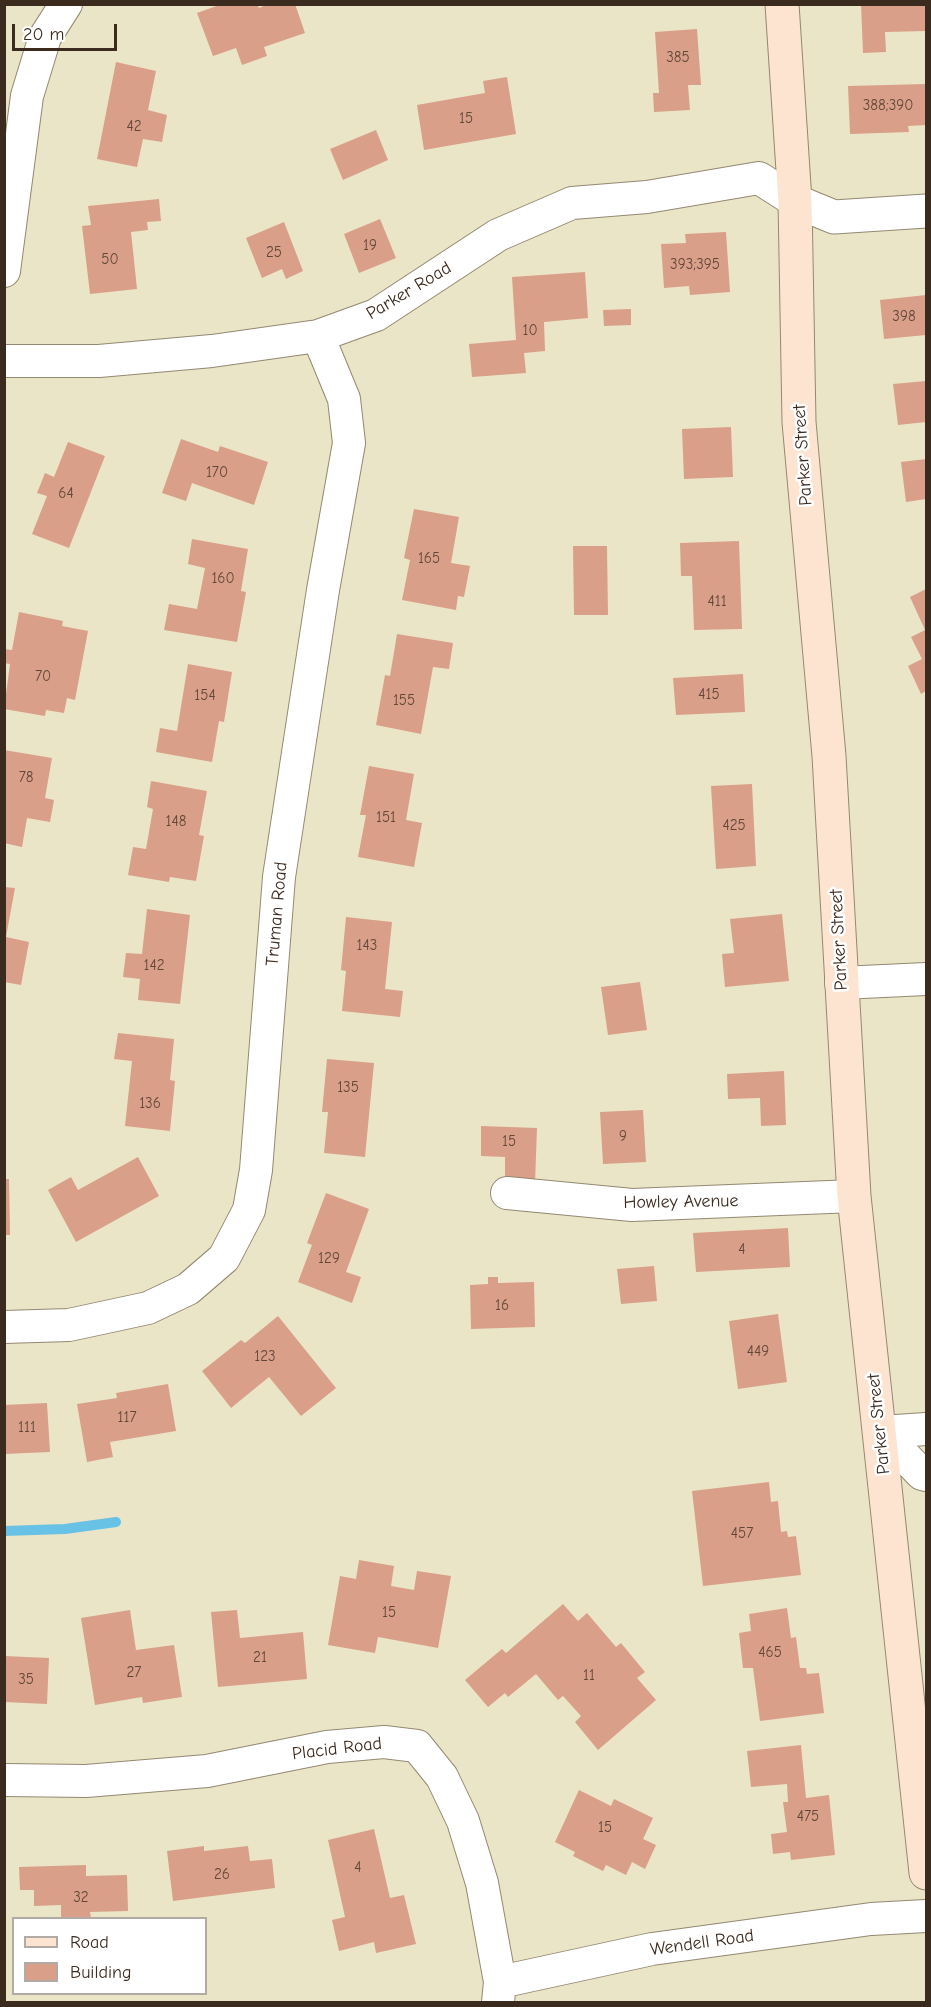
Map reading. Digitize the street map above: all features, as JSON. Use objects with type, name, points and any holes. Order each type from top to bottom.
[{"type":"main road","name":"Parker Street","points":[[782,4],[795,201],[799,422],[829,756],[854,1196],[927,1873]]},
{"type":"street","points":[[4,270],[27,96],[45,37],[66,4]]},
{"type":"street","name":"Parker Road","points":[[4,361],[110,360],[212,351],[318,336],[376,315],[498,235],[572,203],[647,197],[759,178],[795,201]]},
{"type":"street","points":[[795,201],[834,217],[927,210]]},
{"type":"street","name":"Truman Road","points":[[4,1327],[69,1325],[147,1308],[178,1294],[188,1289],[224,1258],[249,1210],[256,1170],[279,877],[323,590],[349,443],[344,399],[318,336]]},
{"type":"street","points":[[841,982],[927,979]]},
{"type":"street","name":"Howley Avenue","points":[[507,1193],[632,1205],[854,1196]]},
{"type":"street","points":[[881,1432],[927,1429]]},
{"type":"street","points":[[881,1432],[922,1474],[927,1475]]},
{"type":"street","name":"Placid Road","points":[[4,1780],[86,1781],[207,1771],[327,1747],[384,1742],[417,1746],[442,1777],[463,1821],[482,1883],[499,1992]]},
{"type":"street","name":"Wendell Road","points":[[499,1992],[652,1949],[871,1919],[927,1916]]},
{"type":"building","points":[[222,4],[257,4],[259,8],[269,4],[295,4],[305,33],[264,47],[267,56],[242,65],[236,48],[213,56],[197,13]]},
{"type":"building","points":[[861,4],[926,4],[926,31],[885,32],[886,52],[863,53]]},
{"type":"building","points":[[697,29],[701,85],[688,85],[690,110],[654,112],[653,93],[659,93],[655,32]]},
{"type":"building","points":[[116,62],[156,71],[148,110],[167,115],[162,142],[143,139],[137,167],[97,159]]},
{"type":"building","points":[[507,77],[516,134],[424,150],[417,105],[485,93],[483,81]]},
{"type":"building","points":[[926,84],[926,125],[908,126],[909,132],[850,134],[848,86]]},
{"type":"building","points":[[376,130],[388,160],[343,180],[330,149]]},
{"type":"building","points":[[159,199],[161,221],[147,222],[148,230],[131,232],[137,289],[90,294],[82,226],[91,225],[88,206]]},
{"type":"building","points":[[380,219],[396,258],[359,273],[344,234]]},
{"type":"building","points":[[284,222],[303,271],[286,279],[282,269],[262,278],[246,238]]},
{"type":"building","points":[[726,232],[730,292],[690,295],[689,286],[664,288],[661,244],[686,243],[685,234]]},
{"type":"building","points":[[585,272],[588,318],[544,322],[545,351],[524,353],[526,373],[472,377],[469,344],[516,340],[512,277]]},
{"type":"building","points":[[926,295],[926,335],[884,339],[880,300]]},
{"type":"building","points":[[631,309],[631,325],[604,326],[603,310]]},
{"type":"building","points":[[926,381],[926,422],[898,425],[893,384]]},
{"type":"building","points":[[731,427],[733,477],[684,479],[682,429]]},
{"type":"building","points":[[181,439],[218,452],[220,446],[268,462],[254,505],[192,483],[186,501],[162,493]]},
{"type":"building","points":[[68,442],[105,456],[69,548],[32,534],[47,496],[37,493],[45,473],[54,477]]},
{"type":"building","points":[[926,459],[926,499],[906,502],[901,462]]},
{"type":"building","points":[[414,509],[459,517],[451,563],[470,566],[464,597],[458,596],[456,610],[402,600],[410,560],[404,558]]},
{"type":"building","points":[[192,539],[248,549],[241,591],[246,592],[237,642],[164,630],[169,604],[197,609],[205,568],[188,564]]},
{"type":"building","points":[[739,541],[742,629],[694,630],[692,576],[681,576],[680,543]]},
{"type":"building","points":[[573,546],[607,546],[608,615],[574,615]]},
{"type":"building","points":[[926,589],[926,691],[921,694],[908,666],[922,659],[911,637],[925,630],[910,597]]},
{"type":"building","points":[[19,612],[63,621],[62,626],[88,631],[75,700],[67,698],[64,713],[46,710],[45,716],[4,709],[10,664],[4,663],[4,649],[12,650]]},
{"type":"building","points":[[397,634],[453,643],[449,669],[433,667],[421,734],[376,725],[385,675],[390,676]]},
{"type":"building","points":[[188,664],[232,672],[224,722],[219,721],[212,762],[156,752],[160,728],[177,731]]},
{"type":"building","points":[[743,674],[745,712],[676,715],[673,678]]},
{"type":"building","points":[[4,750],[52,758],[45,798],[54,800],[50,822],[27,818],[22,847],[4,843]]},
{"type":"building","points":[[369,766],[414,774],[406,820],[422,823],[414,867],[358,857],[366,815],[360,815]]},
{"type":"building","points":[[151,781],[207,791],[199,835],[204,836],[196,881],[170,877],[169,882],[128,875],[133,847],[146,849],[153,809],[147,807]]},
{"type":"building","points":[[752,784],[756,866],[716,869],[711,786]]},
{"type":"building","points":[[4,887],[15,888],[6,937],[29,942],[21,985],[4,982]]},
{"type":"building","points":[[147,909],[190,915],[180,1004],[138,1000],[140,979],[123,977],[126,953],[142,954]]},
{"type":"building","points":[[782,914],[789,981],[725,987],[722,954],[734,953],[730,919]]},
{"type":"building","points":[[346,917],[392,922],[385,989],[403,991],[400,1017],[342,1011],[346,971],[341,970]]},
{"type":"building","points":[[640,982],[647,1030],[608,1035],[601,987]]},
{"type":"building","points":[[118,1033],[174,1039],[170,1080],[175,1081],[170,1131],[125,1126],[132,1061],[114,1059]]},
{"type":"building","points":[[327,1059],[374,1063],[365,1157],[324,1153],[328,1112],[322,1112]]},
{"type":"building","points":[[784,1071],[786,1125],[761,1126],[760,1098],[728,1099],[727,1074]]},
{"type":"building","points":[[643,1110],[646,1162],[603,1164],[600,1112]]},
{"type":"building","points":[[481,1126],[537,1128],[535,1183],[505,1181],[505,1157],[481,1156]]},
{"type":"building","points":[[138,1157],[159,1196],[76,1242],[48,1190],[71,1177],[78,1190]]},
{"type":"building","points":[[4,1179],[9,1179],[10,1235],[4,1235]]},
{"type":"building","points":[[326,1193],[369,1209],[346,1272],[361,1277],[352,1303],[298,1282],[312,1245],[307,1243]]},
{"type":"building","points":[[788,1228],[790,1267],[696,1272],[693,1233]]},
{"type":"building","points":[[654,1266],[657,1301],[621,1304],[617,1269]]},
{"type":"building","points":[[488,1277],[498,1277],[498,1283],[534,1282],[535,1327],[471,1329],[470,1285],[488,1284]]},
{"type":"building","points":[[778,1314],[787,1382],[738,1389],[729,1321]]},
{"type":"building","points":[[278,1316],[336,1388],[301,1416],[269,1377],[231,1408],[202,1371],[241,1340],[245,1343]]},
{"type":"building","points":[[168,1384],[176,1431],[110,1442],[113,1457],[87,1462],[77,1404],[117,1398],[116,1393]]},
{"type":"building","points":[[47,1403],[50,1452],[4,1454],[4,1405]]},
{"type":"building","points":[[769,1482],[771,1502],[778,1501],[781,1532],[787,1531],[788,1537],[796,1536],[801,1575],[703,1586],[692,1491]]},
{"type":"building","points":[[359,1560],[394,1566],[391,1586],[414,1590],[417,1571],[451,1576],[438,1648],[378,1637],[375,1653],[328,1645],[340,1576],[356,1579]]},
{"type":"building","points":[[563,1604],[578,1621],[587,1613],[616,1647],[621,1643],[645,1672],[637,1678],[656,1700],[598,1750],[575,1722],[581,1716],[563,1696],[558,1700],[536,1674],[508,1697],[505,1693],[488,1707],[465,1680],[502,1649],[506,1653]]},
{"type":"building","points":[[787,1608],[791,1638],[796,1637],[800,1668],[806,1668],[807,1674],[819,1673],[824,1713],[760,1721],[753,1668],[743,1668],[739,1633],[751,1631],[749,1614]]},
{"type":"building","points":[[130,1610],[136,1650],[174,1645],[182,1697],[143,1703],[142,1697],[95,1705],[81,1618]]},
{"type":"building","points":[[237,1610],[240,1638],[303,1632],[307,1679],[218,1687],[211,1612]]},
{"type":"building","points":[[4,1656],[49,1658],[47,1704],[4,1702]]},
{"type":"building","points":[[801,1745],[806,1798],[829,1795],[835,1855],[791,1860],[790,1852],[773,1854],[771,1834],[787,1832],[783,1802],[788,1802],[787,1784],[751,1787],[747,1751]]},
{"type":"building","points":[[579,1790],[611,1806],[614,1799],[653,1818],[643,1839],[656,1845],[645,1869],[632,1862],[626,1875],[606,1865],[603,1871],[573,1856],[575,1852],[555,1842]]},
{"type":"building","points":[[374,1829],[390,1898],[404,1895],[416,1944],[376,1953],[374,1942],[339,1951],[332,1920],[345,1917],[328,1840]]},
{"type":"building","points":[[204,1846],[204,1851],[248,1846],[250,1861],[272,1859],[275,1888],[173,1901],[167,1851]]},
{"type":"building","points":[[86,1865],[86,1876],[127,1875],[128,1911],[90,1912],[91,1917],[61,1917],[61,1905],[34,1906],[34,1890],[20,1890],[19,1867]]},
{"type":"waterway","points":[[4,1531],[65,1529],[116,1522]]}]
